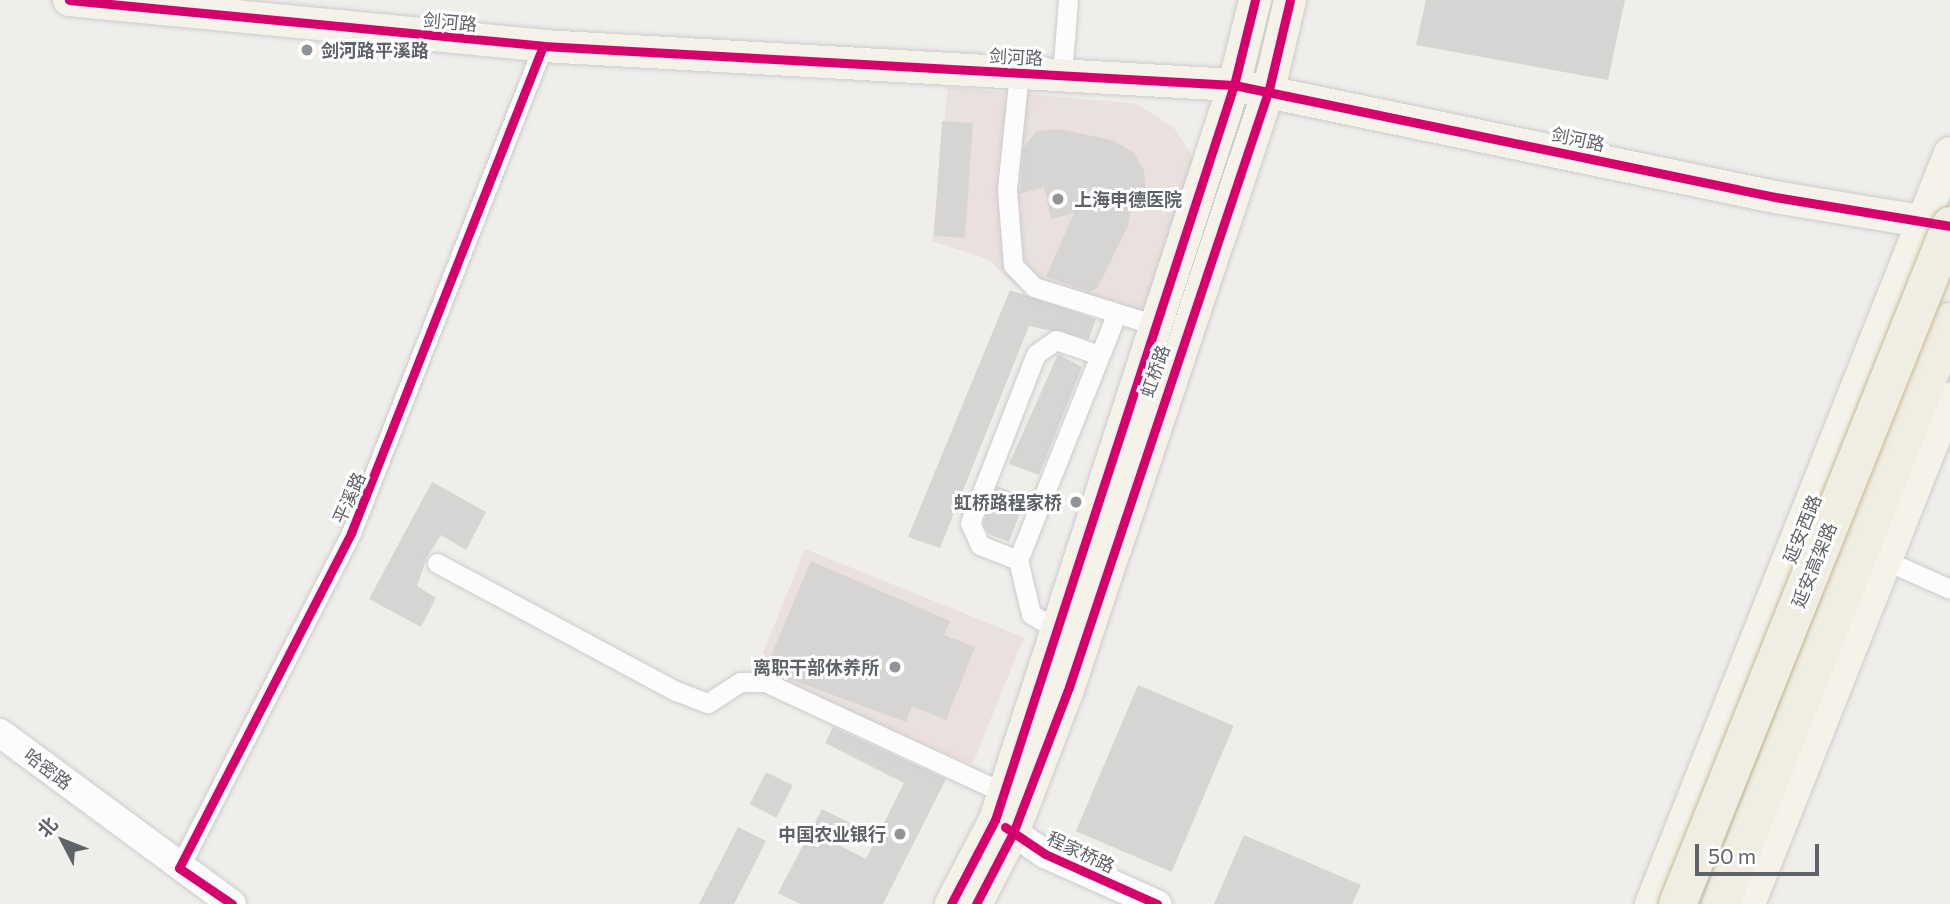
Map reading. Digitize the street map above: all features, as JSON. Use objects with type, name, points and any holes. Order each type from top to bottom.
[{"type":"highway","name":"延安高架路","points":[[1677,904],[1944,226]]},
{"type":"highway","name":"延安高架路","points":[[1720,904],[1950,321]]},
{"type":"main road","name":"剑河路","points":[[69,0],[543,46],[1269,89],[1775,197],[1944,226]]},
{"type":"main road","name":"虹桥路","points":[[976,904],[1056,629],[1234,85],[1255,0]]},
{"type":"main road","name":"虹桥路","points":[[951,904],[1004,815],[1069,687],[1269,89],[1290,0]]},
{"type":"main road","name":"延安西路","points":[[1651,904],[1944,226],[1950,153]]},
{"type":"main road","points":[[1749,904],[1950,399]]},
{"type":"street","points":[[1062,75],[1068,0]]},
{"type":"street","name":"平溪路","points":[[180,868],[351,533],[543,46]]},
{"type":"street","points":[[1019,73],[1007,190],[1013,265],[1034,287],[1115,317],[1155,324]]},
{"type":"street","points":[[1056,629],[1031,614],[1018,561],[1115,317]]},
{"type":"street","points":[[1018,561],[980,545],[970,523],[989,474],[1037,354],[1056,340],[1099,355]]},
{"type":"street","points":[[1887,561],[1950,589]]},
{"type":"street","points":[[437,563],[677,691],[708,703],[740,682],[765,681],[1004,815]]},
{"type":"street","name":"哈密路","points":[[0,733],[232,904]]},
{"type":"street","name":"程家桥路","points":[[1004,815],[1157,904]]},
{"type":"shaded area","name":"上海申德医院","points":[[948,87],[1137,104],[1174,128],[1193,157],[1141,327],[1016,286],[988,259],[932,241]]},
{"type":"shaded area","points":[[805,549],[1024,637],[972,764],[754,676]]},
{"type":"building","points":[[1426,0],[1625,0],[1608,80],[1416,45]]},
{"type":"building","points":[[942,121],[973,123],[965,238],[934,236]]},
{"type":"building","points":[[1058,129],[1112,140],[1133,152],[1144,170],[1147,201],[1133,199],[1128,226],[1098,287],[1090,292],[1046,277],[1074,213],[1051,219],[1044,187],[1020,194],[1024,147],[1037,131]]},
{"type":"building","points":[[1010,290],[1096,319],[1089,339],[1029,326],[940,548],[908,537]]},
{"type":"building","points":[[1058,354],[1082,367],[1039,475],[1009,464]]},
{"type":"building","points":[[432,482],[486,512],[466,550],[441,535],[427,557],[417,586],[436,598],[421,627],[369,599]]},
{"type":"building","points":[[997,486],[1026,497],[1009,542],[989,534],[983,523]]},
{"type":"building","name":"离职干部休养所","points":[[811,561],[950,621],[944,635],[975,647],[946,720],[912,706],[906,722],[765,670]]},
{"type":"building","points":[[1138,685],[1234,726],[1172,872],[1076,831]]},
{"type":"building","points":[[833,727],[946,779],[883,904],[800,904],[778,893],[822,809],[850,823],[839,845],[866,859],[904,783],[825,743]]},
{"type":"building","points":[[766,772],[793,786],[776,818],[750,804]]},
{"type":"building","points":[[738,827],[766,841],[750,873],[734,904],[699,904]]},
{"type":"building","points":[[1244,835],[1361,885],[1352,904],[1214,904]]},
{"type":"cycle path","points":[[69,0],[543,46],[1234,85],[1775,197],[1950,226]]},
{"type":"cycle path","points":[[951,904],[995,820],[1234,85],[1255,0]]},
{"type":"cycle path","points":[[976,904],[1013,833],[1069,687],[1269,89],[1290,0]]},
{"type":"cycle path","points":[[232,904],[179,868],[351,533],[543,46]]},
{"type":"cycle path","points":[[1005,827],[1045,854],[1157,904]]},
{"type":"place","name":"剑河路平溪路","points":[[307,50]]},
{"type":"place","name":"上海申德医院","points":[[1058,199]]},
{"type":"place","name":"虹桥路程家桥","points":[[1076,502]]},
{"type":"place","name":"离职干部休养所","points":[[895,667]]},
{"type":"place","name":"中国农业银行","points":[[900,834]]}]
